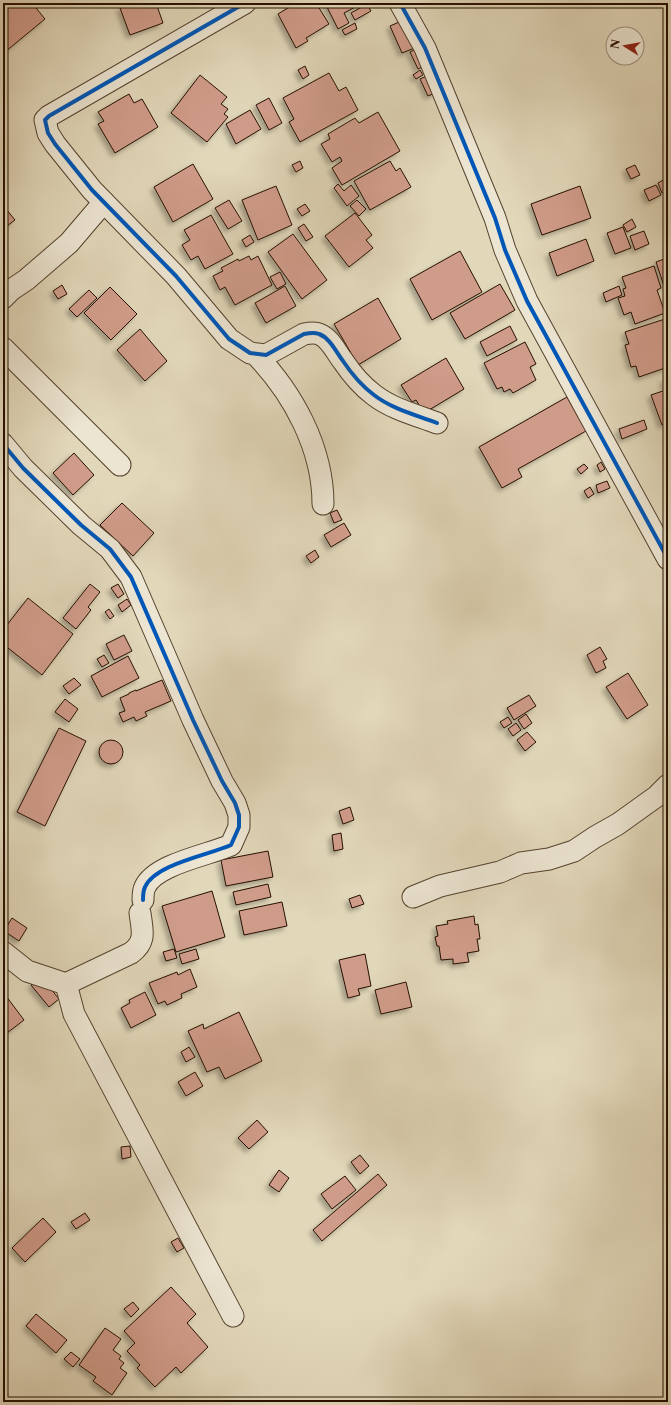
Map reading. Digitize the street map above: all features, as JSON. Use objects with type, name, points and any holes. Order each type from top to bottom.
[{"type":"street","points":[[245,3],[49,116],[45,120],[48,133],[92,190],[176,276],[229,339],[250,353],[266,355],[304,334],[311,332],[318,333],[330,342],[344,362],[372,394],[396,408],[437,423]]},
{"type":"street","points":[[400,3],[425,48],[495,218],[505,250],[527,301],[668,559]]},
{"type":"street","points":[[3,298],[69,243],[104,202]]},
{"type":"street","points":[[3,348],[120,465]]},
{"type":"street","points":[[255,354],[266,365],[290,397],[303,424],[312,444],[322,475],[323,504]]},
{"type":"street","points":[[3,444],[23,468],[82,525],[110,548],[131,577],[193,720],[222,781],[235,803],[239,815],[239,827],[231,845],[173,865],[160,872],[150,880],[145,887],[141,906],[143,938],[137,949],[131,953],[66,984],[27,971],[3,952]]},
{"type":"street","points":[[412,896],[440,886],[500,872],[521,863],[549,859],[574,851],[618,824],[657,796],[668,785]]},
{"type":"street","points":[[66,984],[74,1014],[233,1316]]},
{"type":"building","points":[[3,3],[32,3],[45,19],[5,52],[3,49]]},
{"type":"building","points":[[137,3],[139,7],[149,3],[156,3],[163,23],[130,35],[120,8]]},
{"type":"building","points":[[296,3],[316,3],[329,24],[306,38],[308,41],[296,48],[278,14]]},
{"type":"building","points":[[325,3],[363,3],[344,13],[349,23],[338,29]]},
{"type":"building","points":[[367,4],[371,11],[355,20],[351,13]]},
{"type":"building","points":[[406,19],[417,47],[402,53],[390,26]]},
{"type":"building","points":[[355,23],[357,29],[345,35],[342,30]]},
{"type":"building","points":[[416,49],[424,66],[418,69],[410,52]]},
{"type":"building","points":[[305,66],[309,75],[303,79],[298,70]]},
{"type":"building","points":[[420,70],[423,75],[416,79],[413,75]]},
{"type":"building","points":[[329,73],[339,91],[346,87],[358,110],[300,142],[289,122],[294,119],[283,98]]},
{"type":"building","points":[[431,74],[439,91],[428,96],[420,79]]},
{"type":"building","points":[[200,75],[227,97],[221,104],[228,109],[224,114],[228,117],[207,142],[171,113]]},
{"type":"building","points":[[129,94],[134,103],[142,99],[158,127],[115,153],[98,124],[104,121],[98,112]]},
{"type":"building","points":[[269,98],[282,123],[269,130],[256,105]]},
{"type":"building","points":[[250,110],[261,129],[236,144],[226,124]]},
{"type":"building","points":[[378,112],[400,151],[342,185],[332,168],[342,161],[340,157],[332,162],[321,144],[330,139],[328,134],[355,118],[359,123]]},
{"type":"building","points":[[300,161],[303,168],[296,172],[292,165]]},
{"type":"building","points":[[390,161],[396,171],[400,168],[411,187],[370,210],[354,181]]},
{"type":"building","points":[[193,164],[213,199],[173,222],[154,187]]},
{"type":"building","points":[[635,165],[640,175],[631,179],[626,169]]},
{"type":"building","points":[[667,178],[668,190],[662,193],[658,183]]},
{"type":"building","points":[[338,184],[344,191],[351,185],[359,196],[347,206],[334,188]]},
{"type":"building","points":[[656,185],[661,195],[649,201],[644,190]]},
{"type":"building","points":[[276,186],[292,225],[258,240],[242,200]]},
{"type":"building","points":[[580,186],[591,218],[542,235],[531,204]]},
{"type":"building","points":[[229,200],[242,221],[228,229],[215,208]]},
{"type":"building","points":[[357,200],[366,209],[359,216],[350,206]]},
{"type":"building","points":[[305,204],[310,211],[302,216],[297,209]]},
{"type":"building","points":[[6,209],[15,220],[3,229],[3,211]]},
{"type":"building","points":[[355,213],[372,235],[366,240],[373,248],[349,267],[325,236]]},
{"type":"building","points":[[211,215],[233,254],[205,269],[198,256],[191,260],[182,245],[190,240],[184,230]]},
{"type":"building","points":[[632,219],[636,227],[627,232],[623,225]]},
{"type":"building","points":[[304,224],[313,237],[306,241],[298,228]]},
{"type":"building","points":[[623,227],[631,248],[615,254],[607,233]]},
{"type":"building","points":[[644,231],[649,244],[635,250],[630,236]]},
{"type":"building","points":[[293,234],[327,280],[302,299],[268,252]]},
{"type":"building","points":[[250,235],[254,242],[246,247],[242,240]]},
{"type":"building","points":[[586,239],[594,261],[557,276],[549,253]]},
{"type":"building","points":[[460,251],[482,292],[432,320],[410,279]]},
{"type":"building","points":[[249,256],[251,260],[258,256],[272,285],[235,305],[225,287],[220,290],[213,276],[223,271],[221,268],[238,259],[239,261]]},
{"type":"building","points":[[667,258],[668,284],[664,286],[656,262]]},
{"type":"building","points":[[654,266],[661,288],[657,290],[665,313],[635,324],[631,312],[624,315],[618,298],[625,296],[623,289],[626,288],[622,277]]},
{"type":"building","points":[[280,272],[286,284],[277,289],[270,277]]},
{"type":"building","points":[[500,284],[515,310],[465,339],[450,313]]},
{"type":"building","points":[[62,285],[67,294],[58,299],[53,291]]},
{"type":"building","points":[[285,286],[296,306],[266,323],[255,303]]},
{"type":"building","points":[[619,286],[622,295],[606,302],[603,293]]},
{"type":"building","points":[[110,287],[137,314],[111,340],[84,313]]},
{"type":"building","points":[[89,290],[97,298],[77,317],[69,309]]},
{"type":"building","points":[[378,298],[401,339],[358,365],[334,324]]},
{"type":"building","points":[[665,319],[668,328],[668,367],[639,377],[636,366],[631,367],[625,345],[629,344],[625,332]]},
{"type":"building","points":[[510,326],[517,340],[487,356],[480,342]]},
{"type":"building","points":[[140,329],[167,361],[145,381],[117,350]]},
{"type":"building","points":[[525,342],[536,364],[530,367],[536,380],[513,393],[510,389],[504,392],[502,387],[497,389],[484,363]]},
{"type":"building","points":[[446,358],[464,389],[424,413],[416,400],[412,402],[401,385]]},
{"type":"building","points":[[668,379],[668,385],[665,387],[663,381]]},
{"type":"building","points":[[666,390],[668,395],[668,423],[662,425],[651,395]]},
{"type":"building","points":[[567,397],[586,431],[518,469],[522,477],[502,488],[479,447]]},
{"type":"building","points":[[644,420],[647,429],[622,439],[619,429]]},
{"type":"building","points":[[74,453],[94,475],[73,495],[53,473]]},
{"type":"building","points":[[601,462],[605,469],[600,472],[597,465]]},
{"type":"building","points":[[584,464],[588,468],[581,474],[577,469]]},
{"type":"building","points":[[607,481],[610,488],[598,493],[596,485]]},
{"type":"building","points":[[590,487],[594,494],[588,498],[584,491]]},
{"type":"building","points":[[122,503],[154,533],[133,556],[100,525]]},
{"type":"building","points":[[337,510],[342,520],[334,523],[330,513]]},
{"type":"building","points":[[344,523],[351,535],[331,547],[324,535]]},
{"type":"building","points":[[315,550],[319,557],[311,563],[306,556]]},
{"type":"building","points":[[90,584],[100,592],[88,607],[91,610],[76,629],[63,618]]},
{"type":"building","points":[[118,584],[124,594],[118,598],[111,588]]},
{"type":"building","points":[[28,598],[73,634],[42,675],[3,644],[3,630]]},
{"type":"building","points":[[127,599],[131,605],[122,612],[118,605]]},
{"type":"building","points":[[109,609],[114,616],[110,619],[105,612]]},
{"type":"building","points":[[124,635],[132,651],[114,660],[106,644]]},
{"type":"building","points":[[600,647],[607,659],[603,661],[606,668],[596,673],[587,655]]},
{"type":"building","points":[[104,655],[109,663],[102,667],[97,659]]},
{"type":"building","points":[[128,656],[139,678],[102,697],[91,676]]},
{"type":"building","points":[[628,673],[648,705],[627,719],[606,687]]},
{"type":"building","points":[[74,678],[81,685],[69,694],[63,686]]},
{"type":"building","points":[[162,680],[171,701],[145,712],[147,716],[136,721],[134,717],[123,722],[119,713],[125,711],[120,698]]},
{"type":"building","points":[[529,695],[536,706],[514,720],[507,708]]},
{"type":"building","points":[[65,699],[78,709],[69,722],[55,712]]},
{"type":"building","points":[[526,714],[532,723],[524,729],[518,720]]},
{"type":"building","points":[[508,717],[512,723],[504,728],[500,722]]},
{"type":"building","points":[[516,723],[521,730],[513,736],[508,729]]},
{"type":"building","points":[[59,728],[86,741],[45,826],[17,812]]},
{"type":"building","points":[[527,732],[536,742],[525,751],[517,740]]},
{"type":"building","points":[[111,740],[116,741],[122,747],[122,757],[116,763],[111,764],[106,763],[100,757],[99,752],[100,747],[106,741]]},
{"type":"building","points":[[350,807],[354,820],[343,824],[339,811]]},
{"type":"building","points":[[341,833],[343,849],[334,851],[332,835]]},
{"type":"building","points":[[268,851],[273,877],[226,886],[221,860]]},
{"type":"building","points":[[268,884],[271,897],[236,905],[233,892]]},
{"type":"building","points":[[212,891],[225,937],[176,952],[162,906]]},
{"type":"building","points":[[360,895],[364,904],[352,908],[349,899]]},
{"type":"building","points":[[282,902],[287,926],[244,935],[239,911]]},
{"type":"building","points":[[474,916],[475,925],[478,924],[480,939],[477,939],[479,951],[467,953],[469,962],[453,964],[453,959],[441,960],[439,946],[437,946],[435,937],[438,936],[436,926],[448,924],[447,921]]},
{"type":"building","points":[[12,918],[27,928],[19,941],[4,931]]},
{"type":"building","points":[[174,949],[177,958],[166,961],[163,952]]},
{"type":"building","points":[[196,949],[199,959],[182,964],[179,954]]},
{"type":"building","points":[[365,954],[371,986],[358,989],[360,995],[348,998],[339,960]]},
{"type":"building","points":[[190,969],[197,987],[181,994],[182,998],[167,1005],[165,1001],[158,1004],[149,983],[177,972],[178,975]]},
{"type":"building","points":[[41,977],[59,999],[49,1007],[31,985]]},
{"type":"building","points":[[406,982],[412,1007],[381,1014],[375,990]]},
{"type":"building","points":[[3,992],[24,1020],[3,1036]]},
{"type":"building","points":[[145,992],[156,1015],[131,1028],[121,1008],[130,1003],[129,1000]]},
{"type":"building","points":[[239,1012],[262,1061],[225,1079],[219,1067],[207,1072],[188,1031],[203,1024],[204,1029]]},
{"type":"building","points":[[189,1047],[195,1057],[186,1062],[181,1052]]},
{"type":"building","points":[[195,1072],[203,1086],[186,1096],[178,1082]]},
{"type":"building","points":[[257,1120],[268,1132],[249,1149],[238,1138]]},
{"type":"building","points":[[130,1146],[131,1157],[122,1159],[121,1147]]},
{"type":"building","points":[[360,1155],[369,1166],[360,1174],[351,1162]]},
{"type":"building","points":[[279,1170],[289,1178],[279,1192],[269,1185]]},
{"type":"building","points":[[378,1174],[387,1185],[322,1241],[313,1230]]},
{"type":"building","points":[[345,1176],[356,1190],[332,1209],[321,1194]]},
{"type":"building","points":[[85,1213],[90,1220],[76,1229],[71,1222]]},
{"type":"building","points":[[43,1218],[56,1232],[25,1262],[12,1248]]},
{"type":"building","points":[[178,1238],[184,1248],[177,1252],[171,1242]]},
{"type":"building","points":[[171,1287],[196,1314],[187,1323],[208,1347],[181,1373],[176,1367],[155,1387],[137,1368],[140,1365],[127,1351],[135,1343],[124,1331]]},
{"type":"building","points":[[133,1302],[139,1309],[131,1317],[124,1309]]},
{"type":"building","points":[[36,1314],[67,1340],[56,1353],[26,1326]]},
{"type":"building","points":[[105,1328],[121,1339],[113,1350],[121,1356],[119,1359],[124,1363],[120,1368],[127,1373],[112,1395],[93,1381],[96,1377],[79,1365]]},
{"type":"building","points":[[71,1352],[80,1359],[73,1367],[64,1359]]},
{"type":"cycle path","points":[[245,3],[49,116],[45,120],[48,133],[92,190],[176,276],[229,339],[250,353],[266,355],[304,334],[319,334],[330,342],[353,375],[374,395],[396,408],[437,423]]},
{"type":"cycle path","points":[[400,3],[425,48],[495,218],[505,250],[527,301],[668,559]]},
{"type":"cycle path","points":[[3,444],[23,468],[81,525],[110,549],[131,577],[193,720],[222,781],[235,803],[239,815],[239,827],[231,845],[184,861],[160,872],[151,879],[145,887],[143,892],[143,900]]}]
